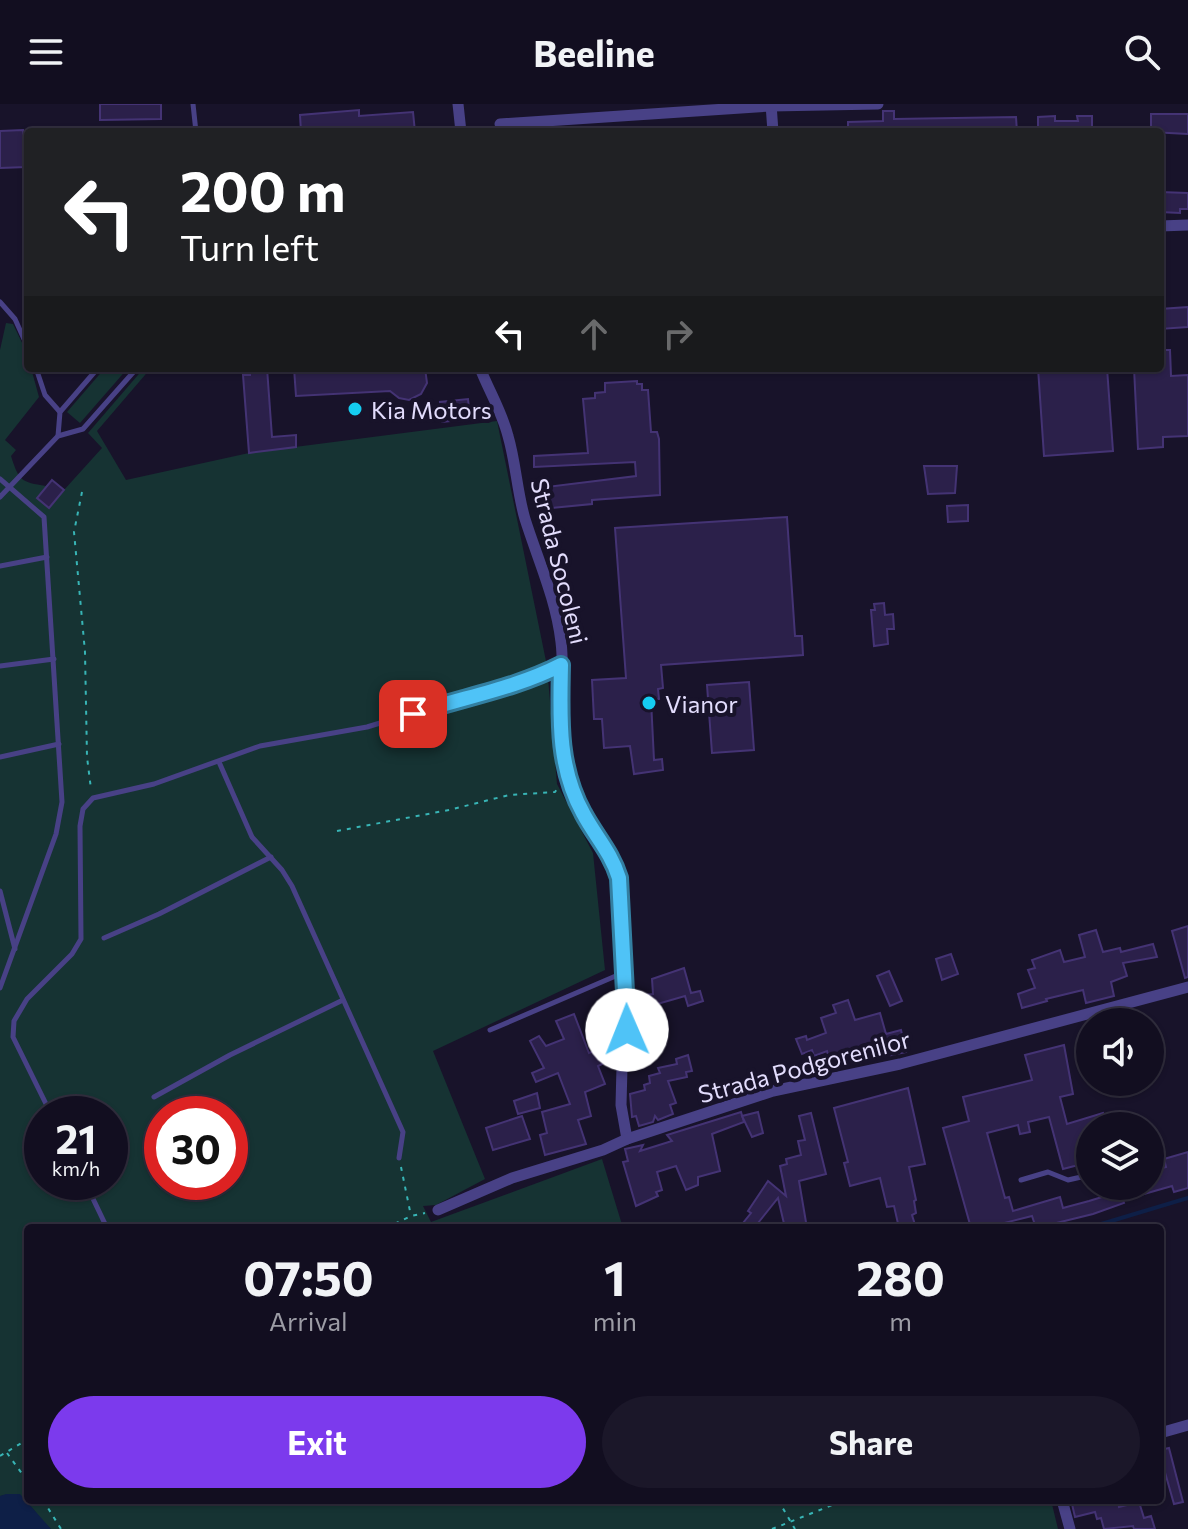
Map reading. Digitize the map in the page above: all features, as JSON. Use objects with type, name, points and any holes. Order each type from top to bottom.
[{"type":"street","points":[[458,104],[461,128]]},
{"type":"street","points":[[500,124],[771,105],[878,104]]},
{"type":"street","points":[[771,105],[773,128]]},
{"type":"street","points":[[1164,226],[1188,225]]},
{"type":"street","name":"Strada Socoleni","points":[[482,372],[509,438],[524,517],[538,552],[558,625],[560,730],[567,775],[582,812],[613,860],[619,878],[627,1030],[621,1105],[627,1139]]},
{"type":"street","name":"Strada Podgorenilor","points":[[438,1210],[512,1178],[773,1091],[900,1064],[1188,987]]},
{"type":"street","points":[[1164,1432],[1188,1425]]},
{"type":"street","points":[[1063,1504],[1070,1529]]},
{"type":"lane","points":[[193,104],[196,128]]},
{"type":"lane","points":[[0,302],[15,319],[24,339]]},
{"type":"lane","points":[[37,372],[45,395],[60,412]]},
{"type":"lane","points":[[58,436],[60,412],[95,372]]},
{"type":"lane","points":[[0,497],[58,436],[83,429],[133,372]]},
{"type":"lane","points":[[0,479],[44,517],[62,802],[59,824],[0,988]]},
{"type":"lane","points":[[0,566],[47,557]]},
{"type":"lane","points":[[0,666],[54,659]]},
{"type":"lane","points":[[42,1096],[13,1037],[14,1021],[27,999],[72,954],[81,939],[80,826],[83,809],[93,798],[154,784],[260,746],[367,727],[459,699],[485,695],[536,678],[561,665]]},
{"type":"lane","points":[[0,757],[59,744]]},
{"type":"lane","points":[[219,762],[252,837],[292,886],[403,1132],[399,1158]]},
{"type":"lane","points":[[104,938],[159,914],[271,857]]},
{"type":"lane","points":[[0,891],[15,950]]},
{"type":"lane","points":[[490,1030],[625,972]]},
{"type":"lane","points":[[156,1096],[230,1055],[343,1000]]},
{"type":"lane","points":[[1021,1180],[1048,1172],[1068,1180],[1076,1178]]},
{"type":"lane","points":[[94,1200],[105,1224]]},
{"type":"path","points":[[82,492],[74,532],[85,652],[87,757],[93,798]]},
{"type":"path","points":[[337,831],[509,795],[555,792],[567,775]]},
{"type":"path","points":[[399,1158],[411,1216]]},
{"type":"path","points":[[394,1224],[411,1216],[438,1210]]},
{"type":"path","points":[[0,1456],[24,1442]]},
{"type":"path","points":[[7,1453],[24,1476]]},
{"type":"path","points":[[45,1504],[61,1529]]},
{"type":"path","points":[[780,1504],[795,1529]]},
{"type":"path","points":[[772,1529],[835,1504]]},
{"type":"green space","points":[[6,323],[13,324],[24,347],[24,372],[32,372],[39,397],[5,440],[16,450],[11,456],[22,479],[46,486],[52,480],[64,490],[102,448],[88,433],[141,372],[148,372],[97,431],[126,480],[249,453],[497,421],[547,666],[557,784],[593,853],[605,970],[433,1051],[485,1179],[436,1205],[423,1206],[431,1222],[602,1159],[622,1224],[24,1224],[24,1500],[9,1495],[0,1496],[0,350]]},
{"type":"green space","points":[[102,372],[125,372],[80,423],[67,412]]},
{"type":"green space","points":[[28,1504],[1052,1504],[1058,1529],[51,1529]]},
{"type":"water","points":[[20,1494],[24,1504],[29,1504],[51,1529],[0,1529],[0,1496]]},
{"type":"building","points":[[100,104],[161,104],[161,119],[100,120]]},
{"type":"building","points":[[359,110],[359,116],[413,112],[415,128],[301,128],[300,115]]},
{"type":"building","points":[[883,111],[894,111],[894,119],[1016,117],[1017,128],[848,128],[848,122],[883,121]]},
{"type":"building","points":[[1151,114],[1188,114],[1188,134],[1164,133],[1164,128],[1151,128]]},
{"type":"building","points":[[1055,116],[1055,121],[1078,121],[1077,116],[1092,116],[1092,128],[1038,128],[1038,117]]},
{"type":"building","points":[[23,130],[24,167],[0,168],[0,131]]},
{"type":"building","points":[[1164,192],[1188,193],[1188,209],[1180,209],[1180,213],[1164,212]]},
{"type":"building","points":[[1188,307],[1188,327],[1164,329],[1164,309]]},
{"type":"building","points":[[1164,350],[1170,350],[1171,376],[1188,375],[1188,436],[1163,437],[1163,447],[1138,449],[1134,372],[1164,372]]},
{"type":"building","points":[[250,372],[267,372],[272,437],[296,435],[296,447],[249,453],[243,375],[250,375]]},
{"type":"building","points":[[294,372],[426,372],[427,383],[421,394],[409,400],[399,398],[390,391],[296,396]]},
{"type":"building","points":[[1038,372],[1107,372],[1113,451],[1044,456]]},
{"type":"building","points":[[637,381],[637,384],[642,384],[642,390],[648,390],[651,432],[657,432],[659,439],[660,495],[592,500],[592,504],[541,509],[538,488],[636,476],[635,462],[534,467],[534,456],[588,453],[583,399],[595,398],[595,393],[605,392],[605,383]]},
{"type":"building","points":[[468,399],[470,419],[442,422],[440,402]]},
{"type":"building","points":[[924,466],[957,466],[955,493],[928,494]]},
{"type":"building","points":[[52,480],[64,490],[49,508],[37,498]]},
{"type":"building","points":[[968,505],[968,521],[948,522],[947,506]]},
{"type":"building","points":[[787,517],[795,636],[802,636],[803,655],[661,665],[663,688],[658,689],[659,699],[651,700],[654,760],[662,759],[663,770],[634,774],[630,746],[604,748],[602,719],[594,719],[592,680],[626,678],[615,528]]},
{"type":"building","points":[[884,603],[885,615],[893,614],[894,629],[887,629],[888,644],[874,646],[871,610],[875,610],[874,604]]},
{"type":"building","points":[[749,682],[754,750],[712,753],[707,685]]},
{"type":"building","points":[[1188,926],[1188,977],[1185,978],[1172,931]]},
{"type":"building","points":[[1096,930],[1103,952],[1120,948],[1121,952],[1153,944],[1157,957],[1123,963],[1127,976],[1111,982],[1114,996],[1086,1003],[1083,990],[1022,1008],[1018,994],[1035,988],[1028,970],[1035,968],[1032,960],[1060,950],[1064,962],[1085,957],[1079,935]]},
{"type":"building","points":[[951,954],[958,974],[942,980],[936,959]]},
{"type":"building","points":[[684,968],[691,993],[700,991],[703,1001],[688,1006],[685,996],[647,1007],[643,995],[653,994],[652,979]]},
{"type":"building","points":[[889,971],[902,1001],[890,1006],[877,976]]},
{"type":"building","points":[[848,1000],[855,1020],[880,1013],[886,1034],[901,1030],[906,1052],[863,1061],[861,1054],[854,1053],[829,1059],[827,1051],[814,1056],[812,1050],[802,1054],[796,1039],[806,1036],[807,1040],[826,1033],[821,1018],[836,1013],[833,1005]]},
{"type":"building","points":[[574,1014],[589,1053],[607,1046],[612,1059],[598,1066],[605,1084],[585,1092],[591,1116],[578,1120],[586,1144],[545,1155],[540,1135],[547,1133],[542,1112],[570,1104],[558,1073],[536,1082],[532,1073],[544,1068],[530,1041],[539,1036],[546,1046],[564,1039],[556,1021]]},
{"type":"building","points":[[1064,1045],[1073,1094],[1060,1097],[1067,1124],[1076,1121],[1076,1166],[1063,1169],[1049,1117],[1028,1122],[1030,1132],[1020,1134],[1018,1125],[987,1133],[1005,1198],[1009,1197],[1013,1211],[1060,1197],[1063,1208],[1092,1200],[1123,1200],[1124,1203],[1052,1224],[1035,1224],[1032,1216],[1001,1224],[970,1224],[943,1128],[969,1121],[963,1097],[1032,1080],[1025,1055]]},
{"type":"building","points":[[688,1055],[692,1071],[686,1072],[687,1077],[668,1081],[676,1103],[670,1105],[673,1114],[658,1120],[655,1116],[653,1122],[639,1126],[636,1116],[632,1117],[630,1094],[645,1090],[644,1085],[650,1083],[649,1076],[660,1073],[658,1068],[677,1064],[676,1059]]},
{"type":"building","points":[[908,1088],[925,1164],[909,1167],[916,1200],[916,1213],[912,1215],[915,1224],[898,1224],[894,1206],[887,1207],[880,1178],[850,1186],[844,1163],[848,1162],[834,1108]]},
{"type":"building","points":[[537,1093],[540,1108],[518,1114],[514,1101]]},
{"type":"building","points":[[741,1112],[744,1122],[712,1134],[720,1171],[698,1177],[698,1185],[686,1190],[676,1166],[657,1172],[662,1190],[656,1192],[658,1196],[636,1206],[623,1162],[628,1161],[625,1149],[643,1145],[640,1151],[672,1141],[667,1135]]},
{"type":"building","points":[[758,1112],[763,1133],[752,1137],[742,1116]]},
{"type":"building","points":[[811,1113],[826,1174],[799,1181],[806,1224],[784,1224],[778,1198],[757,1224],[742,1224],[768,1181],[786,1196],[780,1166],[787,1164],[786,1159],[801,1155],[798,1141],[805,1140],[799,1116]]},
{"type":"building","points":[[522,1116],[530,1139],[493,1150],[486,1128]]},
{"type":"building","points":[[1188,1152],[1188,1188],[1174,1192],[1172,1186],[1164,1188],[1164,1159]]},
{"type":"building","points":[[1169,1448],[1183,1502],[1174,1504],[1164,1469],[1164,1449]]},
{"type":"building","points":[[1072,1504],[1119,1504],[1119,1507],[1140,1504],[1144,1518],[1151,1516],[1155,1529],[1134,1529],[1133,1526],[1104,1529],[1101,1518],[1097,1519],[1095,1512],[1075,1517]]},
{"type":"waterway","points":[[1101,1224],[1188,1198]]},
{"type":"place","name":"Kia Motors","points":[[355,409]]},
{"type":"place","name":"Vianor","points":[[649,703]]},
{"type":"route","points":[[413,714],[459,699],[485,695],[536,678],[561,665],[563,761],[582,812],[613,860],[619,878],[627,1030]]}]
